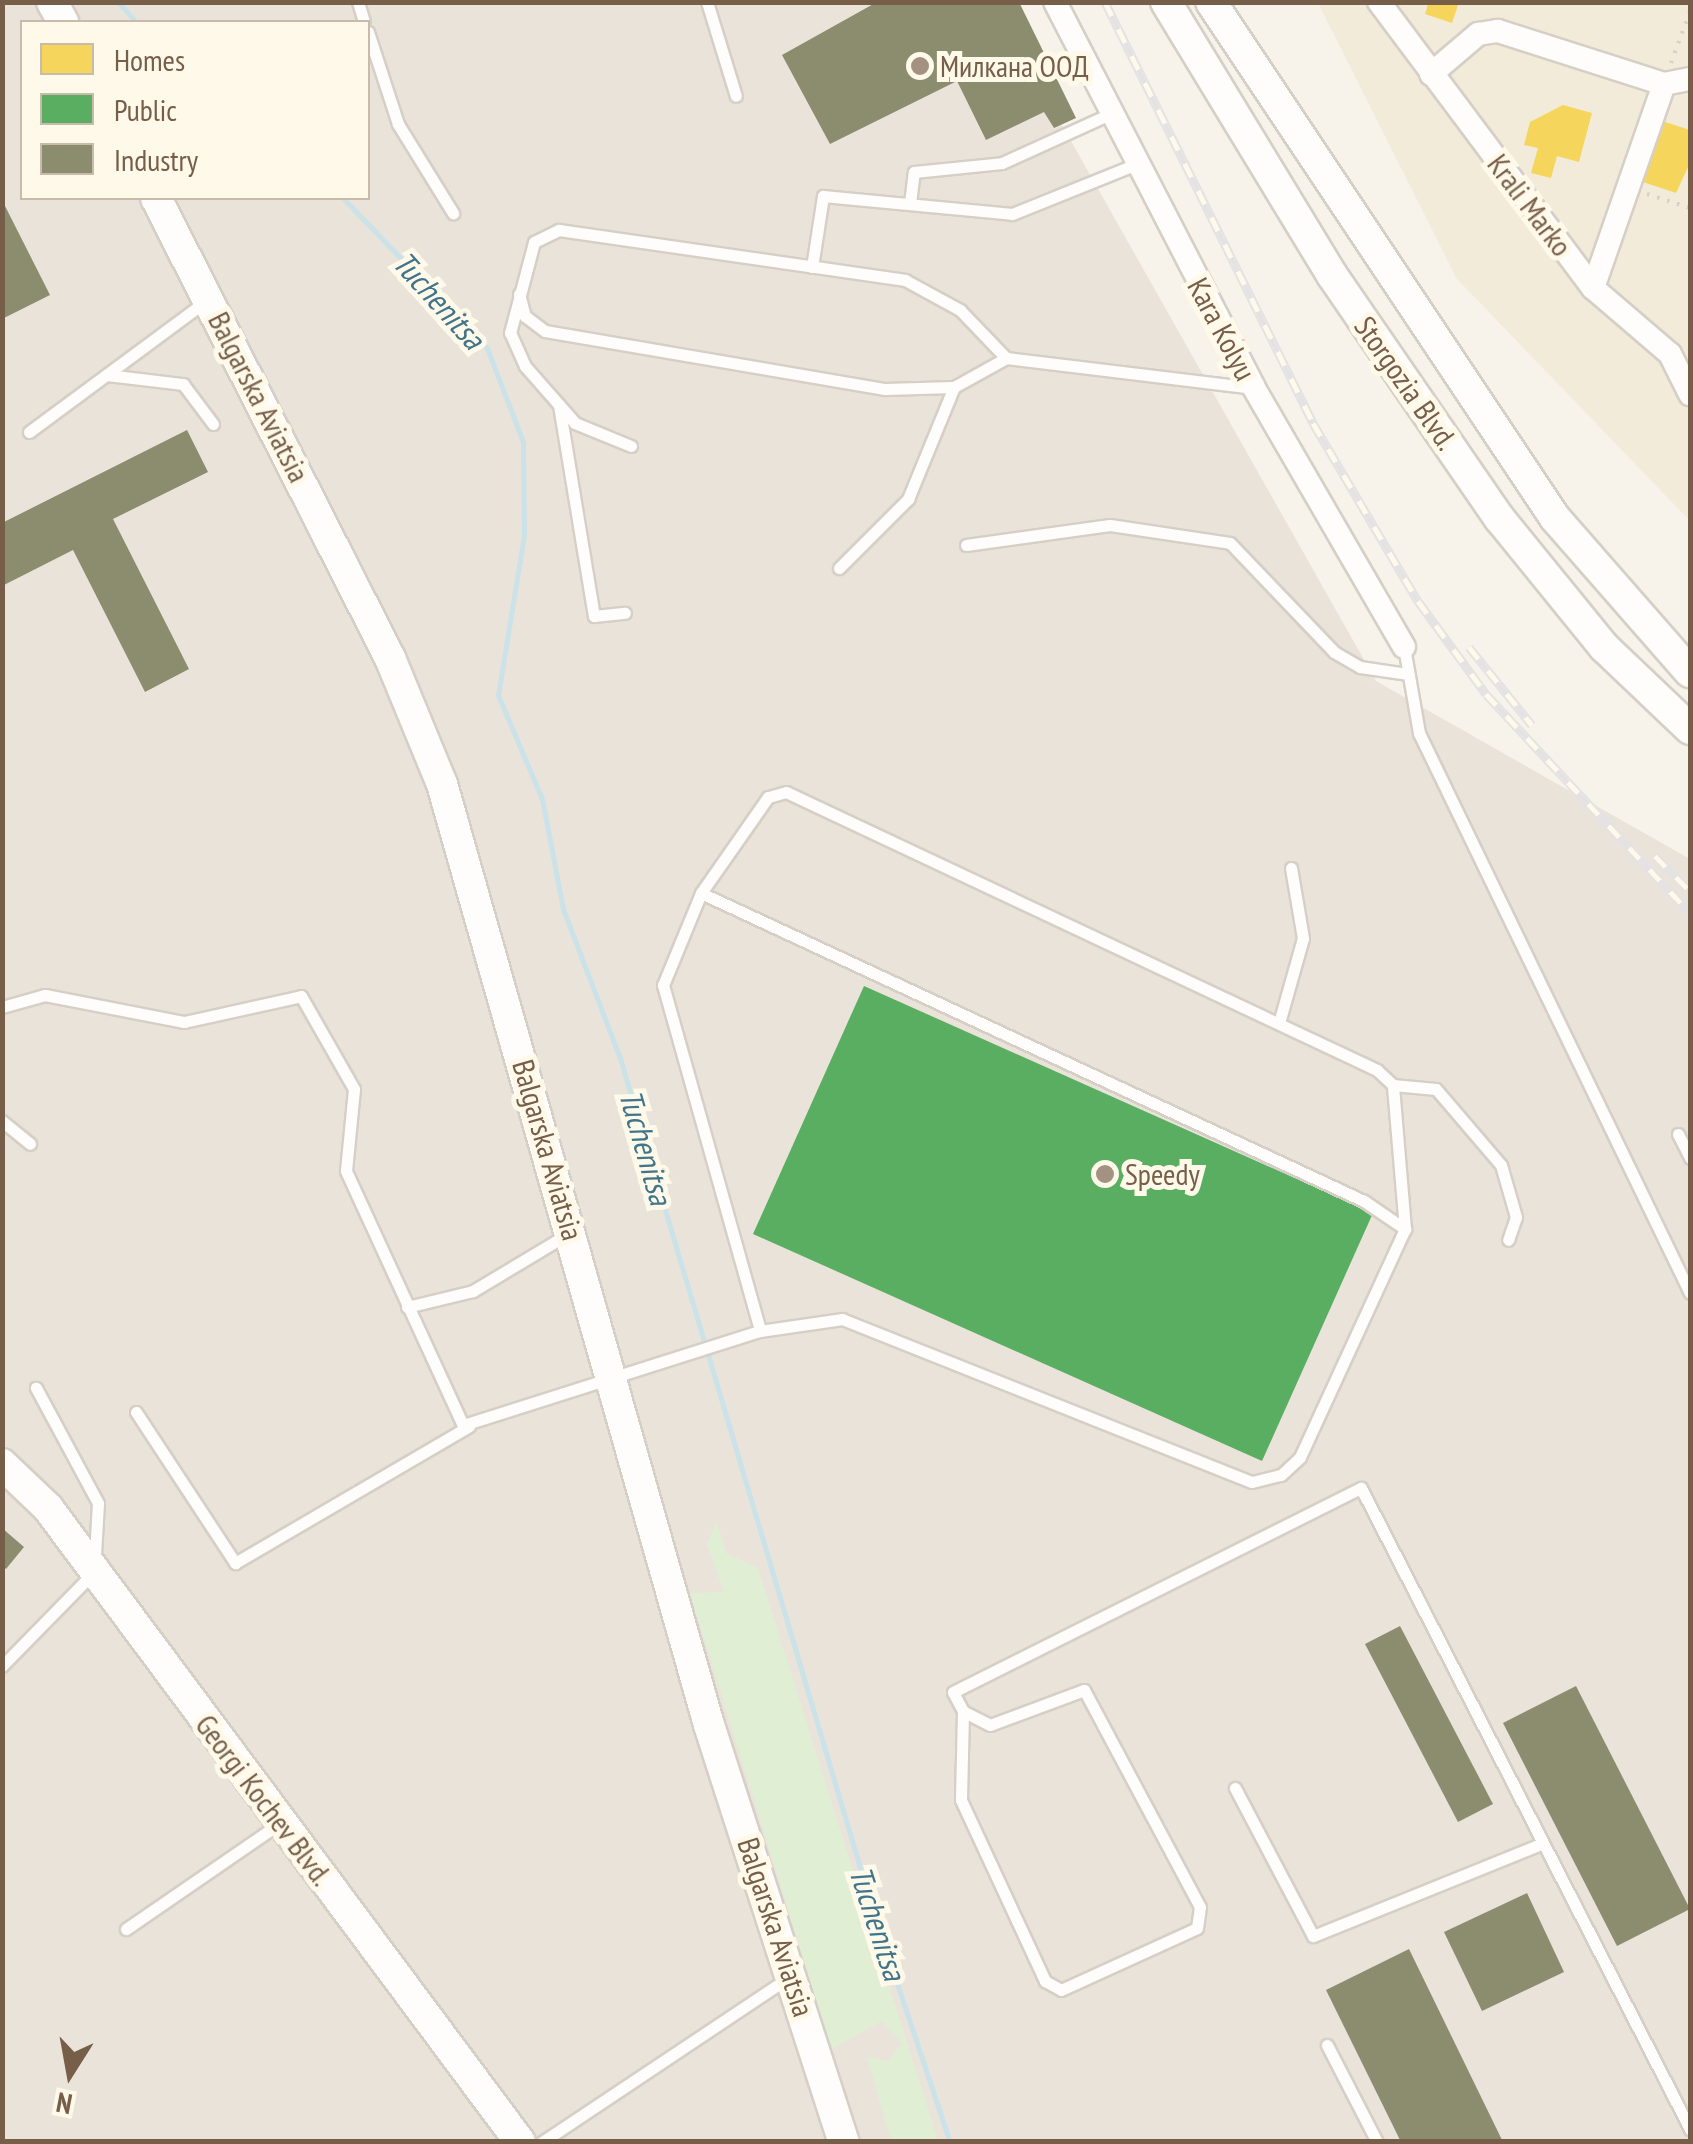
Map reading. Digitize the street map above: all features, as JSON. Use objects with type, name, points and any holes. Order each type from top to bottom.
[{"type":"main road","name":"Storgozia Blvd.","points":[[1166,2],[1332,274],[1500,519],[1604,647],[1690,730]]},
{"type":"main road","name":"Storgozia Blvd.","points":[[1211,2],[1555,518],[1690,672]]},
{"type":"main road","name":"Balgarska Aviatsia","points":[[157,200],[390,658],[442,784],[614,1377],[709,1725],[844,2142]]},
{"type":"main road","name":"Georgi Kochev Blvd.","points":[[2,1464],[94,1572],[520,2142]]},
{"type":"street","name":"Kara Kolyu","points":[[1056,2],[1134,165],[1254,388],[1404,647]]},
{"type":"street","name":"Krali Marko","points":[[1379,2],[1593,288],[1670,354],[1690,394]]},
{"type":"street","points":[[1431,74],[1478,34],[1498,32],[1664,84],[1690,80]]},
{"type":"street","points":[[1593,288],[1664,84]]},
{"type":"street","points":[[1552,236],[1605,254]]},
{"type":"lane","points":[[707,2],[736,96]]},
{"type":"lane","points":[[370,38],[398,124],[453,212]]},
{"type":"lane","points":[[910,203],[914,172],[1002,163],[1110,114]]},
{"type":"lane","points":[[812,266],[823,196],[1012,214],[1134,165]]},
{"type":"lane","points":[[630,446],[575,423],[510,333],[516,285],[534,242],[559,230],[906,280],[960,310],[1006,358]]},
{"type":"lane","points":[[516,285],[525,316],[545,331],[886,389],[954,386],[1006,358],[1254,388]]},
{"type":"lane","points":[[30,432],[209,298]]},
{"type":"lane","points":[[107,374],[184,384],[212,424]]},
{"type":"lane","points":[[839,568],[908,499],[954,386]]},
{"type":"lane","points":[[559,405],[594,616],[625,613]]},
{"type":"lane","points":[[966,545],[1110,525],[1230,542],[1334,652],[1408,674]]},
{"type":"lane","points":[[1404,647],[1419,734],[1517,950],[1690,1294]]},
{"type":"lane","points":[[760,1331],[663,985],[701,893],[752,813],[786,792],[1278,1023],[1393,1085],[1436,1090],[1501,1165],[1516,1217],[1508,1240]]},
{"type":"lane","points":[[1278,1023],[1304,938],[1290,868]]},
{"type":"lane","points":[[701,893],[1364,1201],[1405,1229]]},
{"type":"lane","points":[[2,1007],[44,996],[184,1022],[301,996],[354,1089],[346,1171],[458,1421],[470,1426]]},
{"type":"lane","points":[[136,1412],[236,1563],[470,1426],[760,1331],[842,1318],[1268,1482],[1300,1458],[1405,1229],[1393,1085]]},
{"type":"lane","points":[[2,1121],[30,1144]]},
{"type":"lane","points":[[1678,1134],[1690,1158]]},
{"type":"lane","points":[[407,1307],[473,1291],[572,1231]]},
{"type":"lane","points":[[2,1666],[94,1572],[98,1503],[36,1388]]},
{"type":"lane","points":[[963,1711],[990,1724],[1084,1690],[1200,1907],[1197,1928],[1061,1990],[1046,1981],[961,1800],[963,1711],[954,1692],[1361,1488],[1690,2129]]},
{"type":"lane","points":[[1235,1788],[1312,1936],[1544,1843]]},
{"type":"lane","points":[[126,1929],[282,1823]]},
{"type":"lane","points":[[542,2142],[792,1975]]},
{"type":"lane","points":[[1328,2045],[1377,2141]]},
{"type":"path","points":[[1664,84],[1690,11]]},
{"type":"path","points":[[1629,188],[1690,208]]},
{"type":"shaded area","points":[[3,3],[993,3],[1376,681],[1690,859],[1690,2141],[3,2142]]},
{"type":"shaded area","points":[[1318,3],[1690,3],[1690,521],[1457,279]]},
{"type":"green space","points":[[717,1522],[726,1553],[758,1568],[938,2141],[891,2141],[867,2057],[888,2061],[902,2043],[882,2021],[831,2049],[690,1593],[724,1592],[707,1544]]},
{"type":"building: Homes","points":[[1429,2],[1459,2],[1452,23],[1425,14]]},
{"type":"building: Homes","points":[[1563,105],[1592,113],[1579,162],[1557,156],[1551,178],[1531,173],[1538,148],[1524,145],[1530,122]]},
{"type":"building: Homes","points":[[1659,120],[1690,130],[1690,163],[1676,193],[1640,181]]},
{"type":"building: Public","points":[[864,986],[1373,1213],[1262,1461],[753,1234]]},
{"type":"building: Industry","name":"Милкана OOД","points":[[877,2],[1019,2],[1076,118],[1054,128],[1044,112],[986,140],[957,81],[830,144],[782,55]]},
{"type":"building: Industry","points":[[2,200],[50,295],[2,319]]},
{"type":"building: Industry","points":[[187,430],[208,472],[113,519],[189,669],[145,692],[73,550],[2,586],[2,523]]},
{"type":"building: Industry","points":[[2,1528],[24,1547],[6,1569],[2,1566]]},
{"type":"building: Industry","points":[[1400,1626],[1493,1804],[1458,1822],[1365,1644]]},
{"type":"building: Industry","points":[[1576,1686],[1690,1909],[1617,1946],[1503,1723]]},
{"type":"building: Industry","points":[[1527,1893],[1564,1972],[1482,2011],[1444,1932]]},
{"type":"building: Industry","points":[[1409,1949],[1503,2142],[1401,2142],[1326,1990]]},
{"type":"waterway","name":"Tuchenitsa","points":[[118,2],[134,20]]},
{"type":"waterway","name":"Tuchenitsa","points":[[345,200],[487,348],[523,442],[524,535],[498,695],[542,799],[563,909],[620,1058],[872,1908],[950,2142]]},
{"type":"railway","points":[[1105,2],[1313,423],[1418,601],[1486,694],[1690,913]]},
{"type":"railway","points":[[1469,647],[1532,725]]},
{"type":"railway","points":[[1655,856],[1690,891]]},
{"type":"place","name":"Милкана OOД","points":[[920,66]]},
{"type":"place","name":"Speedy","points":[[1105,1174]]}]
